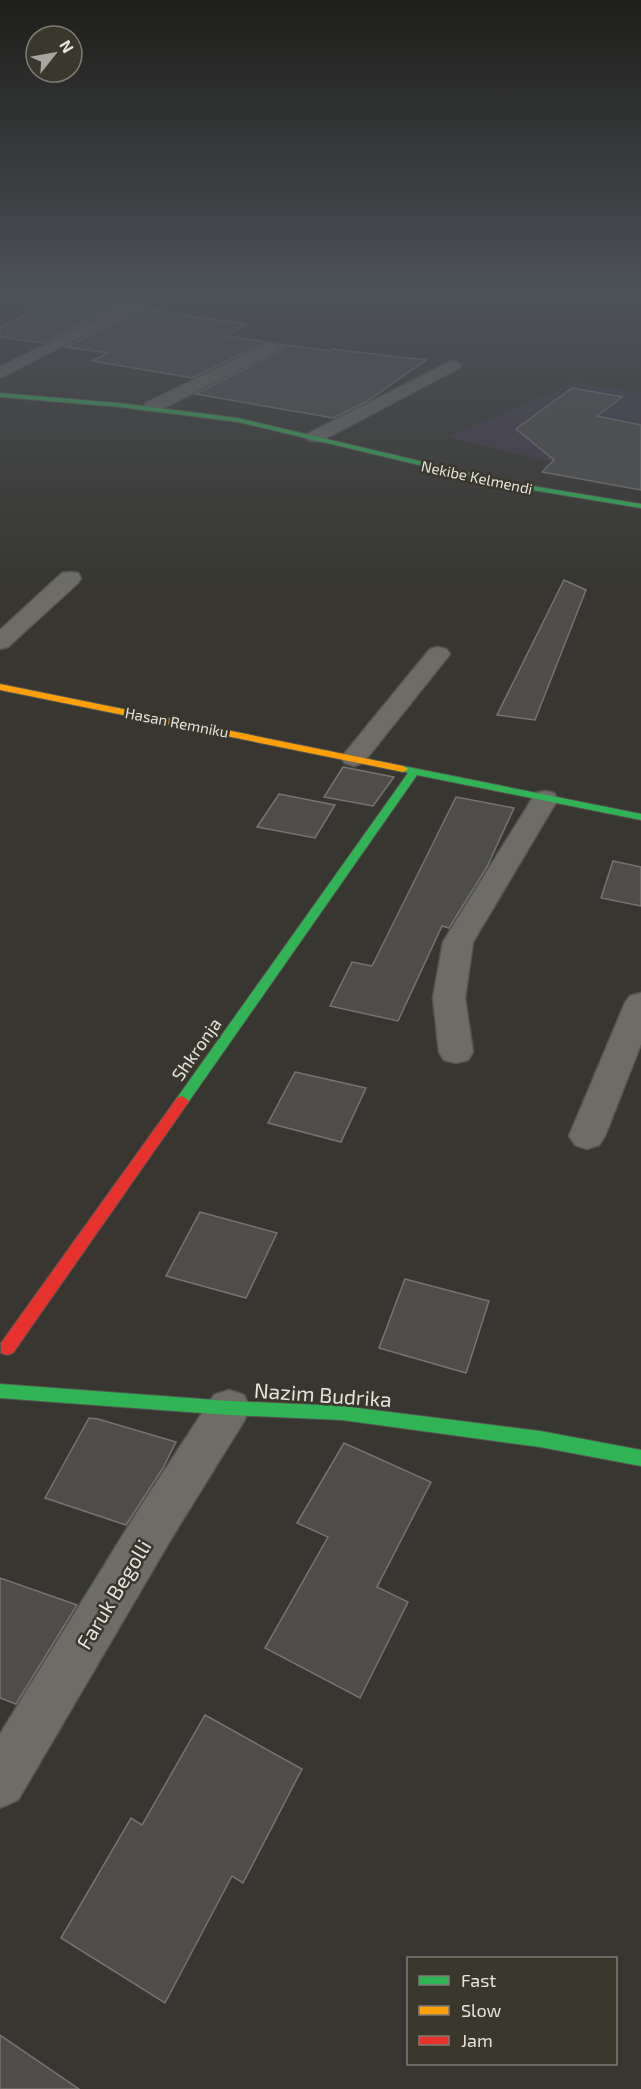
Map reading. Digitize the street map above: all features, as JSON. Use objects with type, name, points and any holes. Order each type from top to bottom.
[{"type":"street","points":[[152,407],[181,392]]},
{"type":"street","points":[[315,437],[400,392]]},
{"type":"street","name":"Nekibe Kelmendi","points":[[0,395],[152,407],[235,420],[315,437],[408,463],[524,488],[641,506]]},
{"type":"street","points":[[0,642],[70,578]]},
{"type":"street","points":[[354,758],[438,654]]},
{"type":"street","name":"Hasan Remniku","points":[[0,687],[641,817]]},
{"type":"street","name":"Shkronja","points":[[7,1348],[415,771]]},
{"type":"street","points":[[456,1052],[449,998],[458,942],[545,799]]},
{"type":"street","points":[[587,1136],[641,1003]]},
{"type":"street","name":"Nazim Budrika","points":[[0,1391],[229,1408],[342,1413],[540,1439],[641,1458]]},
{"type":"street","name":"Faruk Begolli","points":[[0,1782],[155,1524],[229,1408]]},
{"type":"shaded area","points":[[552,392],[641,393],[641,476],[540,459],[447,437]]},
{"type":"building","points":[[380,392],[366,402],[333,418],[195,394]]},
{"type":"building","points":[[566,392],[597,392],[622,397],[597,416],[641,425],[641,490],[542,472],[554,460],[516,429]]},
{"type":"building","points":[[564,580],[586,590],[535,720],[497,715]]},
{"type":"building","points":[[343,767],[394,777],[373,806],[324,797]]},
{"type":"building","points":[[279,794],[335,805],[315,838],[257,827]]},
{"type":"building","points":[[456,797],[514,808],[487,867],[449,928],[442,926],[398,1021],[330,1006],[352,962],[372,966]]},
{"type":"building","points":[[613,861],[641,867],[641,906],[601,898]]},
{"type":"building","points":[[295,1072],[366,1088],[341,1142],[268,1123]]},
{"type":"building","points":[[200,1212],[277,1233],[246,1298],[166,1276]]},
{"type":"building","points":[[405,1279],[489,1301],[466,1373],[379,1348]]},
{"type":"building","points":[[89,1418],[176,1442],[163,1468],[126,1525],[45,1498]]},
{"type":"building","points":[[344,1443],[431,1482],[377,1587],[408,1602],[360,1698],[265,1648],[328,1537],[297,1523]]},
{"type":"building","points":[[0,1578],[77,1605],[16,1704],[0,1698]]},
{"type":"building","points":[[205,1715],[302,1769],[243,1883],[232,1876],[165,2003],[61,1938],[131,1818],[142,1825]]},
{"type":"building","points":[[0,2035],[79,2089],[0,2089]]},
{"type":"traffic: fast","points":[[0,395],[119,405],[238,420],[508,484],[641,506]]},
{"type":"traffic: fast","points":[[403,769],[641,817]]},
{"type":"traffic: fast","points":[[182,1101],[415,771]]},
{"type":"traffic: fast","points":[[0,1391],[229,1408],[342,1413],[540,1439],[641,1458]]},
{"type":"traffic: slow","points":[[0,687],[403,769]]},
{"type":"traffic: jam","points":[[7,1348],[182,1101]]}]
